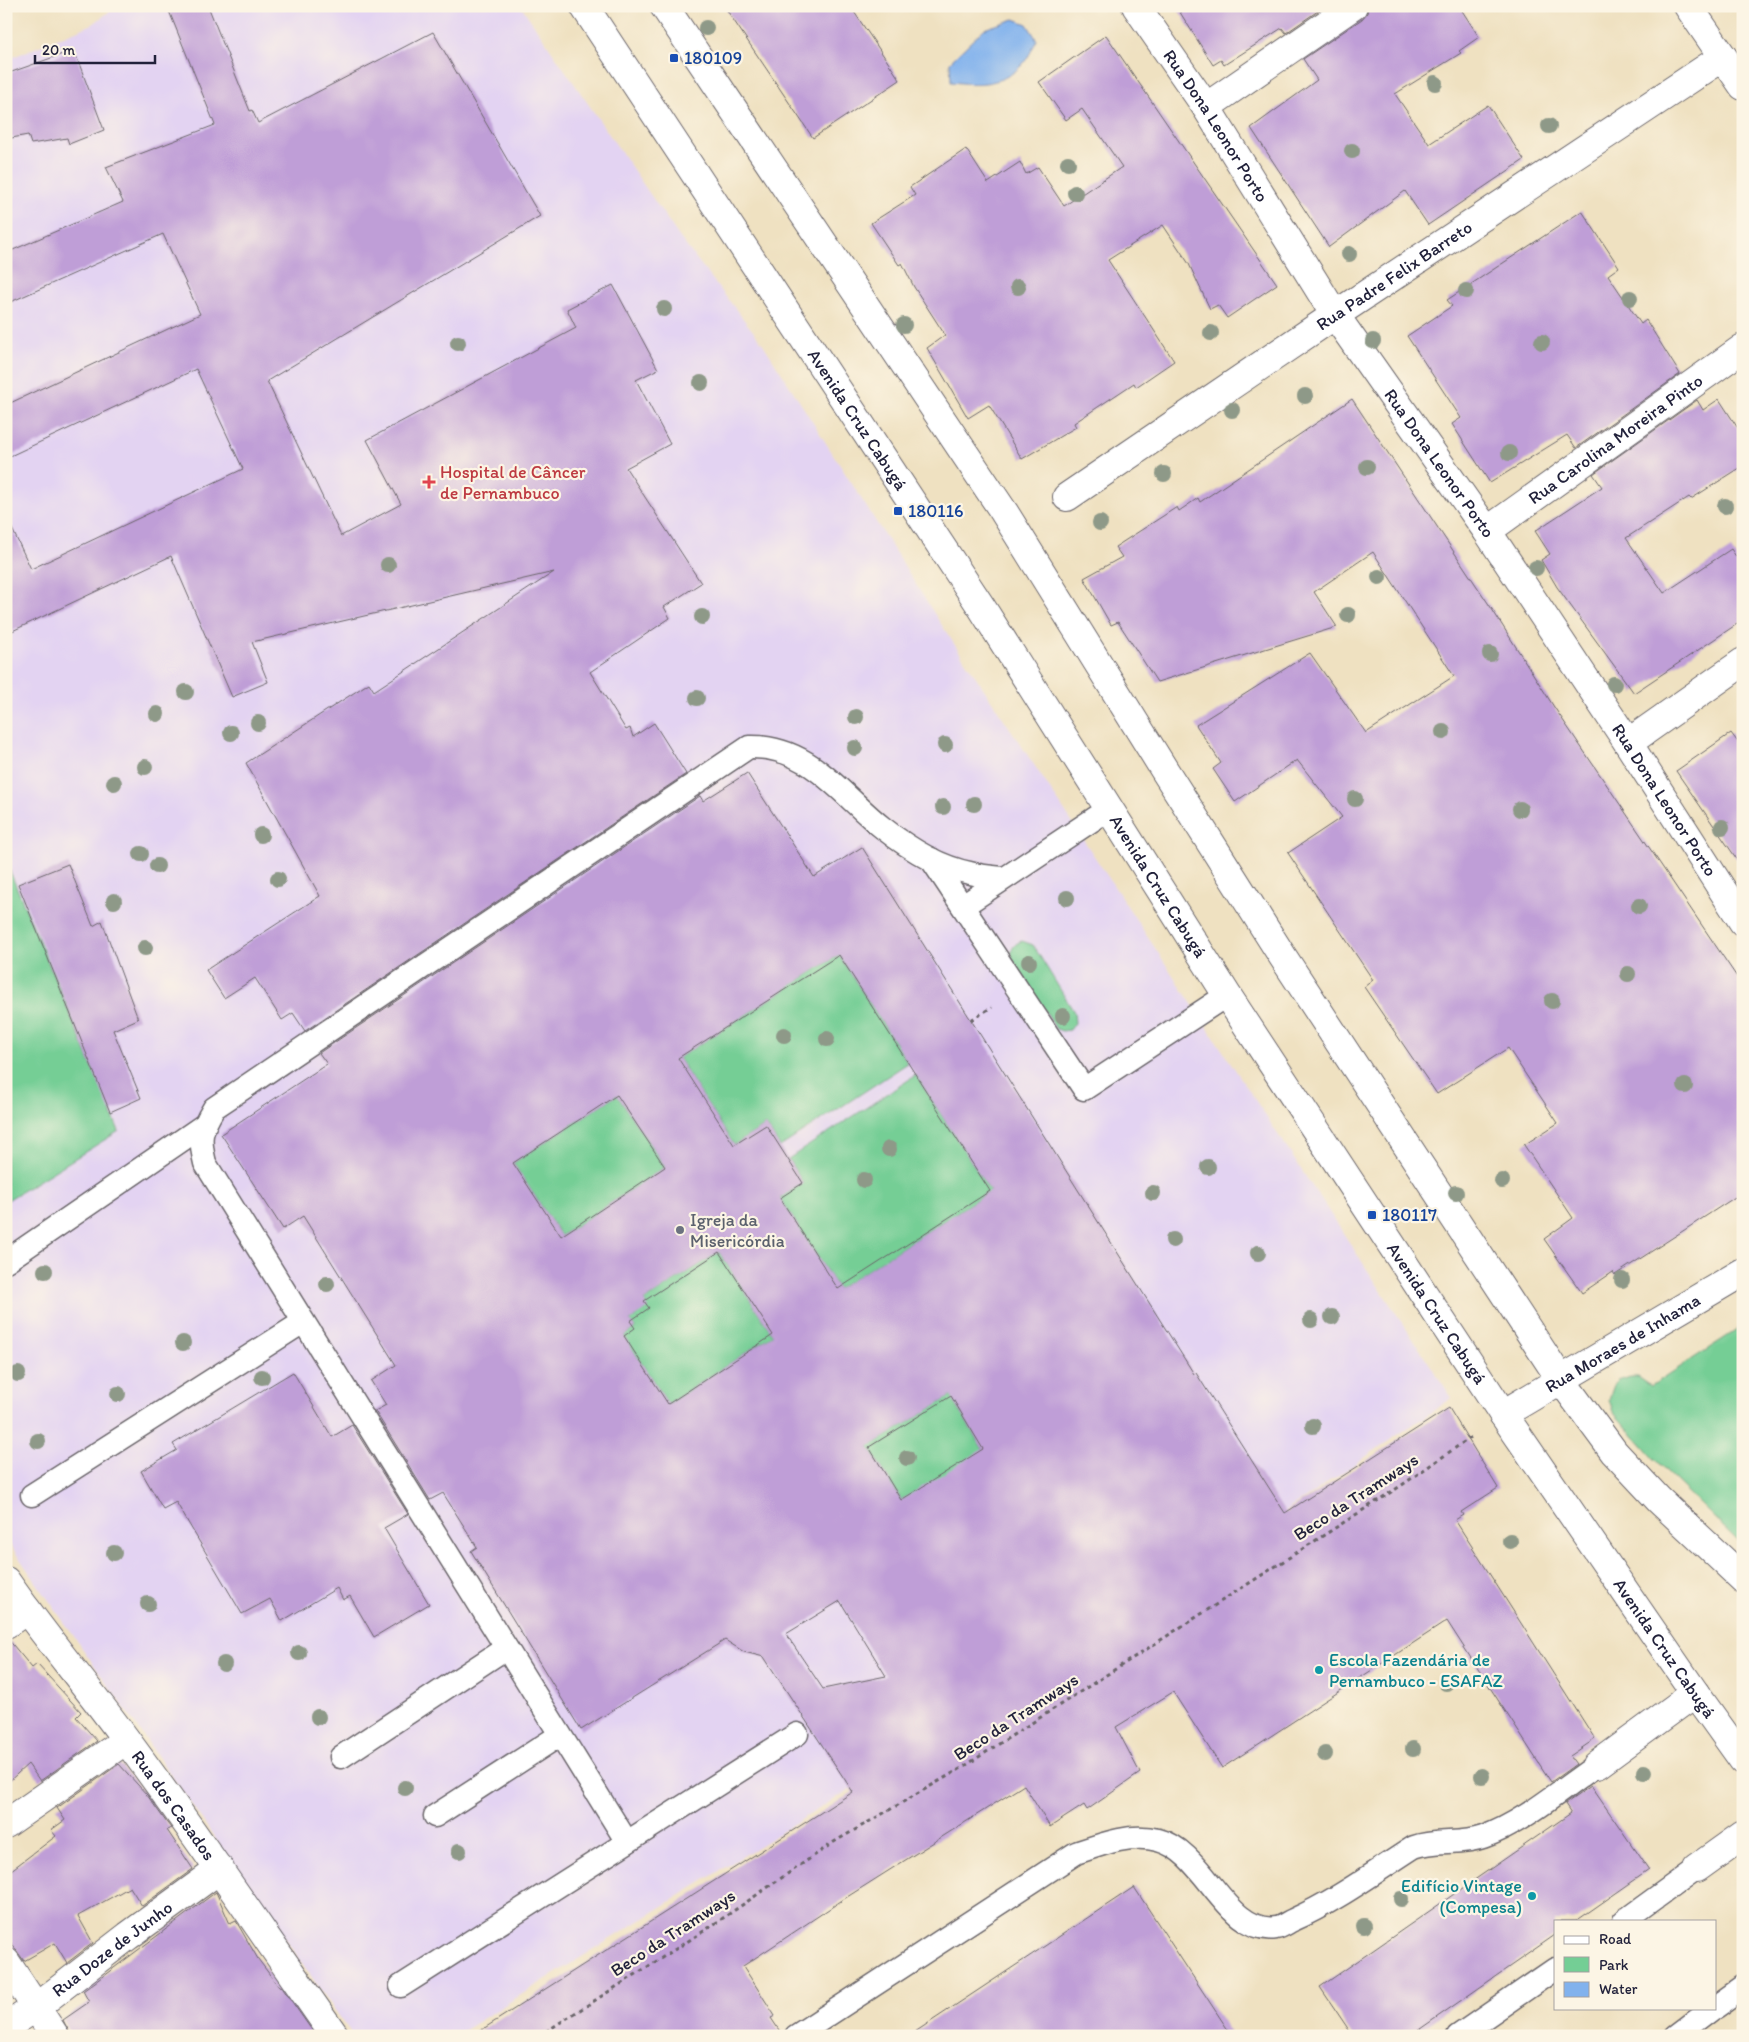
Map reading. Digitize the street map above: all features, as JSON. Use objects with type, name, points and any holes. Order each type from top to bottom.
[{"type":"main road","name":"Avenida Cruz Cabugá","points":[[584,6],[982,608],[1227,995],[1503,1414],[1694,1693],[1743,1760]]},
{"type":"main road","points":[[664,6],[1004,512],[1165,772],[1278,949],[1561,1380],[1614,1452],[1659,1500],[1743,1578]]},
{"type":"main road","name":"Rua Dona Leonor Porto","points":[[1136,6],[1206,107],[1335,315],[1487,531],[1628,743],[1743,922]]},
{"type":"main road","points":[[1206,107],[1353,6]]},
{"type":"main road","points":[[1688,6],[1743,86]]},
{"type":"main road","name":"Rua Padre Felix Barreto","points":[[1068,496],[1335,315],[1723,57]]},
{"type":"main road","name":"Rua Carolina Moreira Pinto","points":[[1487,531],[1743,348]]},
{"type":"main road","points":[[1628,743],[1743,662]]},
{"type":"main road","name":"Rua Moraes de Inhama","points":[[1503,1414],[1743,1272]]},
{"type":"main road","name":"Rua dos Casados","points":[[6,1581],[16,1617],[126,1740],[220,1869],[335,2036]]},
{"type":"main road","points":[[1597,1765],[1694,1693]]},
{"type":"main road","points":[[6,1824],[126,1740]]},
{"type":"main road","points":[[1697,1868],[1743,1835]]},
{"type":"main road","name":"Rua Doze de Junho","points":[[6,2027],[35,2008],[128,1936],[220,1869]]},
{"type":"main road","points":[[6,1962],[55,2036]]},
{"type":"lane","points":[[627,1842],[205,1164],[200,1143],[204,1125],[214,1108],[749,747],[766,746],[790,754],[808,764],[843,789],[882,827],[931,859],[969,873],[1004,878]]},
{"type":"lane","points":[[963,906],[1109,809]]},
{"type":"lane","points":[[931,859],[1084,1089],[1227,995]]},
{"type":"lane","points":[[6,1261],[204,1125]]},
{"type":"lane","points":[[32,1495],[303,1322]]},
{"type":"lane","points":[[341,1757],[506,1648]]},
{"type":"lane","points":[[401,1986],[797,1734]]},
{"type":"lane","points":[[435,1816],[560,1735]]},
{"type":"lane","points":[[796,2036],[1076,1853],[1112,1840],[1132,1838],[1158,1840],[1174,1846],[1194,1863],[1232,1910],[1257,1926],[1276,1928],[1313,1911],[1414,1847],[1425,1843],[1481,1838],[1510,1825],[1597,1765]]},
{"type":"lane","points":[[1625,1920],[1697,1868]]},
{"type":"lane","points":[[1458,2036],[1554,1970]]},
{"type":"lane","points":[[1716,2007],[1743,1987]]},
{"type":"lane","points":[[1676,2036],[1711,2010]]},
{"type":"path","name":"Beco da Tramways","points":[[539,2036],[707,1929],[834,1842],[960,1769],[1402,1485],[1503,1414]]},
{"type":"shaded area","points":[[117,6],[521,6],[680,238],[763,344],[939,621],[1452,1398],[1301,1501],[929,1740],[455,2036],[353,2036],[6,1539],[6,1201],[119,1130],[6,862],[6,60],[93,24]]},
{"type":"green space","points":[[6,862],[119,1131],[6,1201]]},
{"type":"green space","points":[[1022,941],[1033,945],[1074,1012],[1075,1023],[1070,1030],[1062,1031],[1056,1029],[1013,960],[1011,954],[1013,948]]},
{"type":"green space","points":[[839,955],[908,1063],[780,1147],[766,1125],[734,1145],[678,1058]]},
{"type":"green space","points":[[916,1075],[990,1191],[838,1289],[780,1198],[803,1183],[788,1159]]},
{"type":"green space","points":[[617,1095],[665,1167],[561,1236],[513,1163]]},
{"type":"green space","points":[[719,1252],[773,1335],[668,1404],[624,1336],[635,1328],[630,1321],[648,1308],[644,1301]]},
{"type":"green space","points":[[1743,1326],[1743,1546],[1660,1465],[1613,1412],[1609,1399],[1614,1385],[1618,1381],[1630,1377],[1638,1377],[1651,1386]]},
{"type":"green space","points":[[951,1396],[993,1466],[901,1500],[869,1447]]},
{"type":"water","points":[[1014,19],[1027,24],[1037,40],[1023,64],[1007,77],[990,82],[971,84],[951,82],[950,62],[984,29]]},
{"type":"building","points":[[167,6],[208,6],[250,111],[252,110],[258,123],[433,32],[540,216],[267,381],[341,536],[401,504],[367,440],[576,328],[567,309],[613,285],[658,369],[636,380],[670,444],[626,468],[701,583],[664,607],[670,618],[590,672],[626,730],[630,728],[633,737],[654,723],[686,774],[305,1031],[293,1013],[282,1020],[255,978],[224,998],[206,970],[320,896],[246,763],[369,683],[374,691],[554,572],[252,642],[268,682],[232,697],[171,556],[6,634],[6,516],[31,569],[243,469],[196,369],[6,458],[6,405],[200,314],[163,234],[6,304],[6,253],[123,202],[106,167],[215,125]]},
{"type":"building","points":[[724,6],[850,6],[900,80],[813,138]]},
{"type":"building","points":[[1176,6],[1325,6],[1286,33],[1282,28],[1224,65],[1221,60],[1213,65]]},
{"type":"building","points":[[1368,6],[1459,6],[1479,37],[1459,51],[1461,53],[1395,94],[1429,144],[1488,105],[1524,160],[1428,225],[1405,191],[1329,247],[1251,128],[1317,80],[1303,59],[1362,19],[1367,13]]},
{"type":"building","points":[[1106,35],[1277,284],[1227,318],[1218,305],[1210,309],[1189,264],[1163,225],[1108,260],[1174,361],[1136,387],[1134,383],[1074,423],[1076,427],[1022,459],[989,405],[968,418],[927,348],[945,335],[914,287],[902,263],[899,265],[871,223],[915,195],[910,187],[966,149],[988,183],[1020,162],[1026,174],[1038,167],[1064,206],[1122,167],[1082,109],[1066,120],[1039,82]]},
{"type":"building","points":[[74,50],[104,130],[69,144],[67,138],[31,144],[28,135],[6,139],[6,74]]},
{"type":"building","points":[[1582,211],[1619,267],[1608,275],[1641,324],[1646,320],[1680,374],[1576,448],[1567,435],[1490,483],[1452,424],[1461,418],[1407,336],[1452,306],[1447,300]]},
{"type":"building","points":[[1352,399],[1490,606],[1554,707],[1743,986],[1743,1192],[1615,1275],[1613,1272],[1582,1293],[1544,1239],[1573,1218],[1524,1145],[1558,1123],[1508,1048],[1437,1094],[1364,987],[1373,980],[1288,853],[1342,817],[1297,760],[1235,802],[1213,769],[1221,763],[1196,725],[1310,653],[1366,733],[1454,676],[1373,552],[1314,592],[1337,627],[1157,682],[1118,622],[1111,625],[1084,578],[1122,557],[1115,547],[1177,507],[1179,511],[1198,498],[1200,502]]},
{"type":"building","points":[[1719,399],[1743,436],[1743,466],[1691,499],[1689,497],[1626,538],[1664,593],[1731,549],[1743,567],[1743,620],[1634,693],[1557,587],[1541,560],[1550,554],[1535,531],[1602,487],[1593,474],[1697,400],[1703,410]]},
{"type":"building","points":[[1731,733],[1743,749],[1743,868],[1676,771]]},
{"type":"building","points":[[747,773],[814,877],[862,847],[1194,1374],[1196,1373],[1285,1513],[1449,1408],[1498,1488],[1461,1512],[1463,1515],[1455,1520],[1595,1739],[1570,1756],[1576,1764],[1551,1782],[1447,1621],[1222,1768],[1173,1692],[1116,1727],[1140,1773],[1087,1810],[1084,1805],[1050,1827],[1024,1785],[847,1897],[743,1966],[775,2016],[771,2018],[783,2036],[472,2036],[853,1792],[764,1657],[744,1652],[725,1640],[581,1730],[471,1551],[477,1547],[443,1493],[430,1500],[375,1411],[386,1405],[371,1381],[396,1365],[303,1216],[283,1229],[221,1134],[327,1064],[319,1053],[700,796],[703,801]],"holes":[[[839,955],[990,1191],[838,1289],[780,1198],[803,1183],[766,1125],[734,1145],[678,1058]],[[617,1095],[665,1167],[561,1236],[513,1163]],[[719,1252],[773,1335],[668,1404],[624,1336],[635,1328],[630,1321],[649,1308],[644,1301]],[[951,1396],[983,1449],[901,1500],[869,1447]],[[840,1601],[886,1676],[823,1689],[786,1634]]]},
{"type":"building","points":[[68,864],[93,926],[102,921],[138,1019],[113,1030],[141,1098],[110,1112],[18,884]]},
{"type":"building","points":[[293,1372],[332,1437],[352,1425],[408,1514],[384,1528],[429,1604],[374,1637],[350,1596],[343,1600],[337,1588],[282,1621],[270,1599],[242,1614],[176,1502],[163,1509],[141,1471],[177,1450],[173,1444]]},
{"type":"building","points":[[8,1639],[32,1668],[37,1664],[81,1712],[76,1717],[97,1741],[40,1781],[28,1764],[6,1784],[6,1640]]},
{"type":"building","points":[[119,1764],[147,1795],[171,1828],[167,1830],[193,1869],[142,1906],[130,1887],[78,1916],[93,1943],[67,1963],[55,1943],[24,1961],[6,1936],[6,1874],[56,1836],[51,1830],[65,1820],[57,1808]]},
{"type":"building","name":"Edifício Vintage (Compesa)","points":[[1591,1786],[1649,1870],[1577,1920],[1554,1920],[1554,1936],[1410,2036],[1353,2036],[1320,1987],[1571,1813],[1565,1804]]},
{"type":"building","points":[[1134,1887],[1232,2036],[909,2036]]},
{"type":"building","points":[[216,1892],[230,1924],[236,1921],[258,1959],[279,1987],[281,1986],[316,2036],[71,2036],[63,2020],[89,2002],[83,1991]]},
{"type":"place","name":"180109","points":[[674,58]]},
{"type":"place","name":"Hospital de Câncer de Pernambuco","points":[[429,482]]},
{"type":"place","name":"180116","points":[[898,511]]},
{"type":"place","name":"180117","points":[[1372,1215]]},
{"type":"place","name":"Igreja da Misericórdia","points":[[680,1230]]},
{"type":"place","name":"Escola Fazendária de Pernambuco - ESAFAZ","points":[[1319,1670]]},
{"type":"place","name":"Edifício Vintage (Compesa)","points":[[1532,1896]]}]
